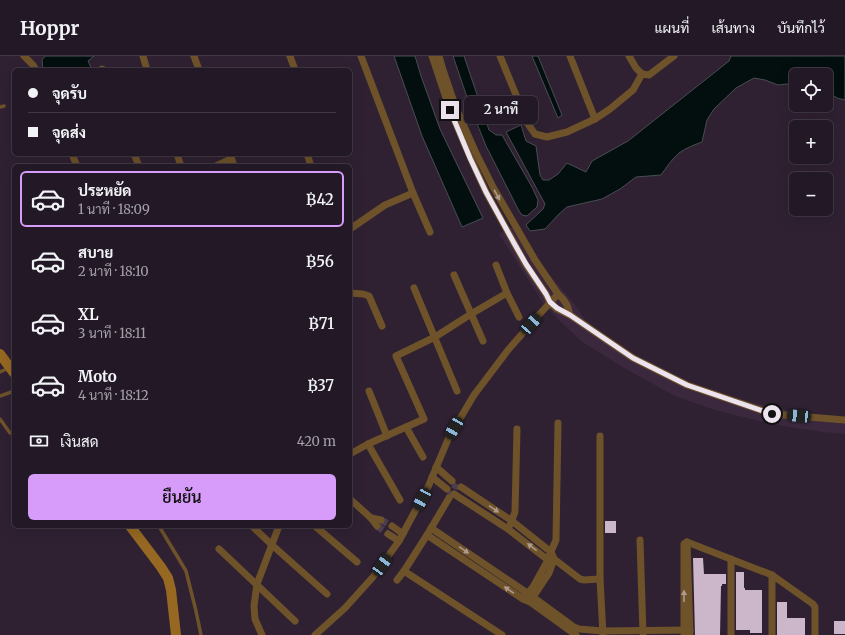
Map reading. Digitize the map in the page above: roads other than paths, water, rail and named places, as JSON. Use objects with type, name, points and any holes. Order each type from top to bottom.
[{"type":"street","points":[[24,56],[34,68]]},
{"type":"street","points":[[143,56],[147,68]]},
{"type":"street","points":[[194,56],[198,68]]},
{"type":"street","points":[[290,56],[294,68]]},
{"type":"street","points":[[362,56],[413,193],[430,232]]},
{"type":"street","points":[[432,56],[450,110],[486,192],[526,264],[550,302],[633,358],[687,385],[772,414],[845,420]]},
{"type":"street","points":[[439,56],[442,70],[456,108],[475,152],[522,240],[534,260],[567,305],[570,315]]},
{"type":"street","points":[[500,56],[528,124],[535,134],[547,137],[567,132],[595,119],[633,90],[642,74]]},
{"type":"street","points":[[570,56],[595,119]]},
{"type":"street","points":[[629,56],[636,68],[642,74],[649,75],[674,56]]},
{"type":"street","points":[[221,164],[232,160]]},
{"type":"street","points":[[352,228],[385,204],[413,193]]},
{"type":"street","points":[[514,243],[517,245],[522,240]]},
{"type":"street","points":[[496,266],[519,317]]},
{"type":"street","points":[[454,275],[483,341]]},
{"type":"street","points":[[414,288],[457,391]]},
{"type":"street","points":[[352,293],[369,296],[382,326]]},
{"type":"street","points":[[352,453],[368,444],[424,419],[396,356],[435,337],[507,293]]},
{"type":"street","points":[[315,635],[345,608],[373,577],[399,541],[428,487],[449,437],[474,395],[508,350],[558,294]]},
{"type":"street","points":[[0,354],[12,370]]},
{"type":"street","points":[[369,391],[387,436]]},
{"type":"street","points":[[528,598],[551,557],[556,540],[558,423]]},
{"type":"street","points":[[406,427],[423,457]]},
{"type":"street","points":[[508,529],[516,512],[517,429]]},
{"type":"street","points":[[600,436],[600,579],[603,633]]},
{"type":"street","points":[[368,444],[400,500]]},
{"type":"street","points":[[436,467],[452,481]]},
{"type":"street","points":[[432,478],[447,489]]},
{"type":"street","points":[[461,487],[512,521],[551,557]]},
{"type":"street","points":[[397,580],[451,496],[508,529],[551,557],[580,579],[600,579]]},
{"type":"street","points":[[352,501],[371,518],[379,523]]},
{"type":"street","points":[[392,526],[403,534]]},
{"type":"street","points":[[132,528],[168,578],[171,590],[176,635]]},
{"type":"street","points":[[254,528],[327,594]]},
{"type":"street","points":[[262,635],[253,611],[257,584],[278,528]]},
{"type":"street","points":[[317,528],[357,562]]},
{"type":"street","points":[[431,528],[575,632],[687,633],[684,548],[684,544],[687,542],[772,575],[814,606],[815,635]]},
{"type":"street","points":[[388,534],[399,541]]},
{"type":"street","points":[[427,535],[528,598]]},
{"type":"street","points":[[640,540],[643,633]]},
{"type":"street","points":[[219,549],[295,621]]},
{"type":"street","points":[[731,635],[732,559]]},
{"type":"street","points":[[404,571],[502,635]]},
{"type":"street","points":[[772,575],[772,635]]},
{"type":"lane","points":[[0,372],[12,370]]},
{"type":"lane","points":[[0,396],[12,391]]},
{"type":"lane","points":[[0,418],[10,433]]},
{"type":"lane","points":[[160,528],[186,571],[201,635]]},
{"type":"tunnel","points":[[449,498],[457,484]]},
{"type":"tunnel","points":[[381,520],[392,526]]},
{"type":"tunnel","points":[[377,526],[388,534]]}]
